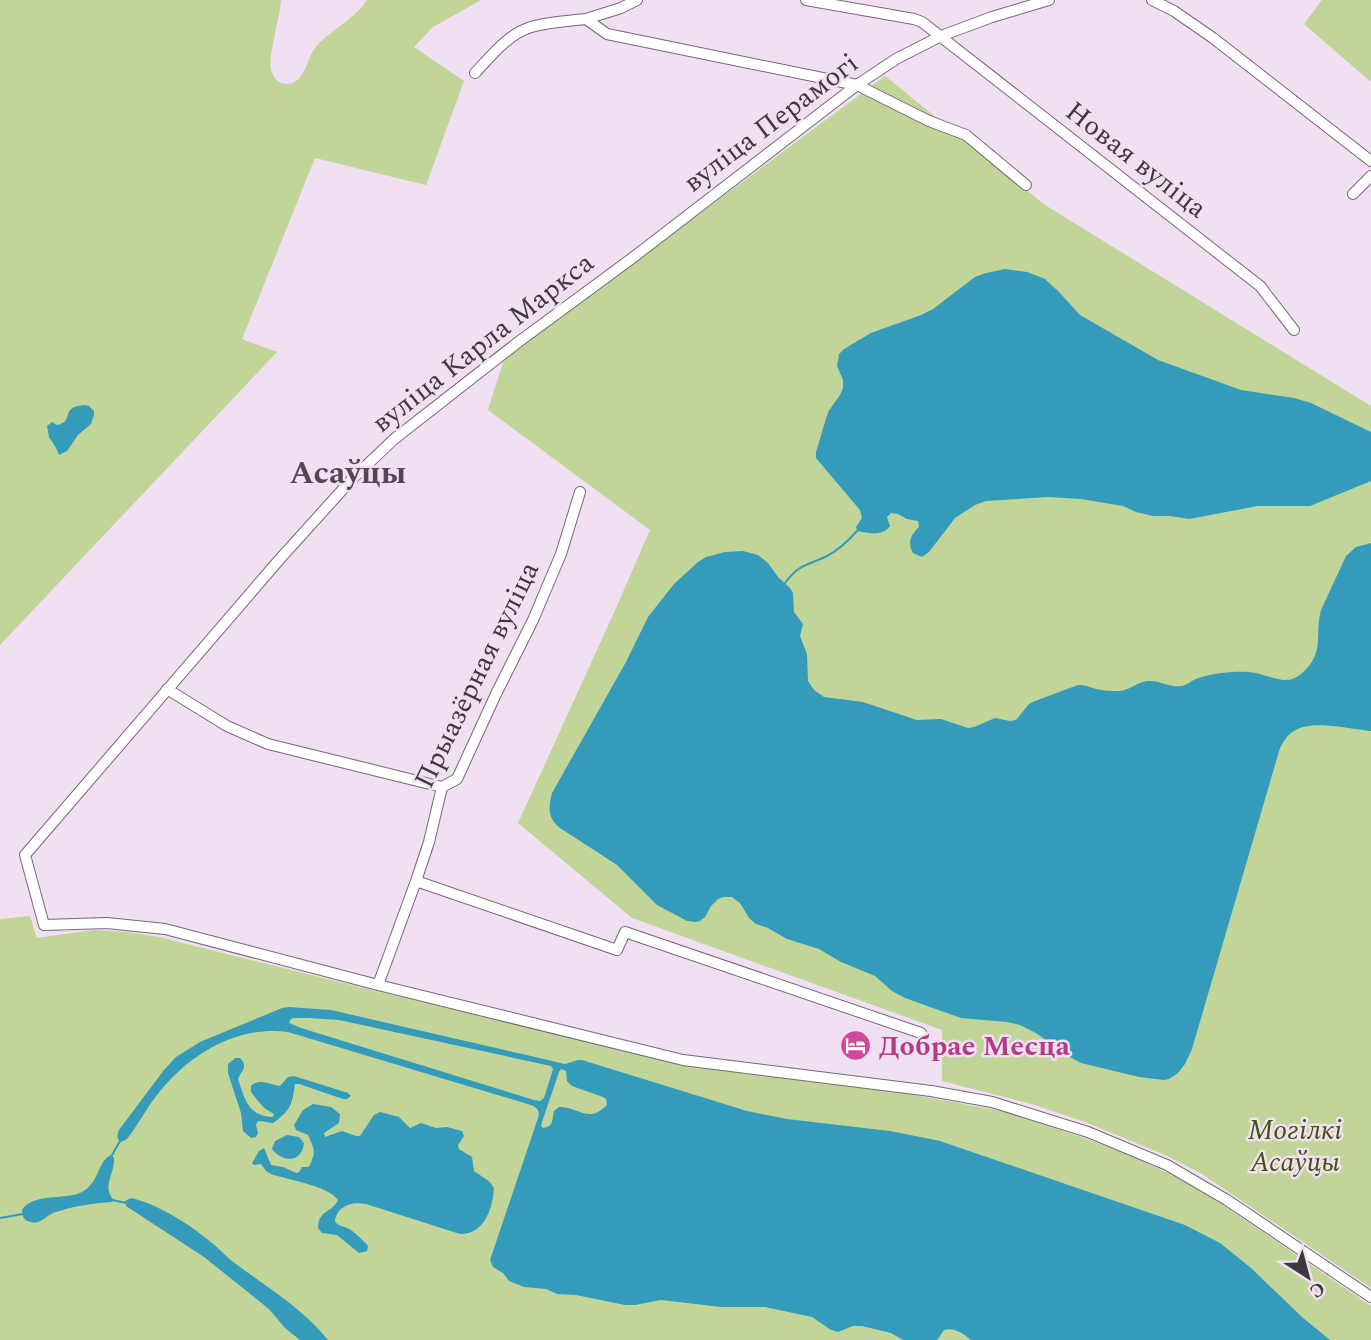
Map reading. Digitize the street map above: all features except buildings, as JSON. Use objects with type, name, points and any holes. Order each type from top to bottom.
[{"type":"street","points":[[475,73],[497,49],[529,28],[586,19],[637,0]]},
{"type":"street","name":"вуліца Перамогі","points":[[806,0],[914,19],[941,36]]},
{"type":"street","name":"вуліца Перамогі","points":[[635,256],[857,85],[896,59],[941,36],[992,16],[1049,0]]},
{"type":"street","points":[[1152,0],[1174,11],[1213,38],[1371,161]]},
{"type":"street","points":[[586,19],[607,34],[857,85],[929,121],[966,135],[1026,185]]},
{"type":"street","name":"Новая вуліца","points":[[941,36],[1260,286],[1294,330]]},
{"type":"street","points":[[1353,194],[1371,176]]},
{"type":"street","name":"вуліца Карла Маркса","points":[[378,985],[165,929],[107,923],[44,925],[25,855],[317,517],[373,457],[517,343],[635,256]]},
{"type":"street","name":"Прыазёрная вуліца","points":[[378,985],[429,842],[442,787],[457,779],[533,620],[561,554],[580,492]]},
{"type":"street","points":[[167,689],[227,726],[268,744],[442,787]]},
{"type":"street","points":[[416,881],[617,950],[625,932],[921,1033]]},
{"type":"street","points":[[378,985],[683,1060],[930,1091],[992,1102],[1056,1121],[1117,1143],[1186,1175],[1371,1297]]},
{"type":"green space","points":[[0,0],[281,0],[271,70],[276,79],[287,84],[300,78],[315,48],[367,0],[481,0],[433,27],[414,47],[464,81],[426,185],[315,158],[242,339],[277,352],[0,645]]},
{"type":"green space","points":[[1322,0],[1371,0],[1371,82],[1304,24]]},
{"type":"green space","name":"Могілкі Асаўцы","points":[[885,76],[1045,205],[1371,406],[1371,1288],[1202,1174],[1165,1155],[1035,1105],[942,1081],[942,1030],[632,918],[518,823],[650,530],[488,410],[504,359]]},
{"type":"green space","points":[[30,916],[37,938],[93,930],[159,937],[680,1063],[909,1094],[1007,1112],[1138,1159],[1178,1178],[1220,1203],[1371,1306],[1371,1340],[0,1340],[0,919]]},
{"type":"water","points":[[1005,269],[1027,272],[1045,279],[1080,315],[1158,360],[1241,390],[1311,403],[1371,432],[1371,481],[1310,506],[1258,506],[1189,519],[1153,516],[1123,506],[1081,499],[1048,497],[986,501],[955,518],[929,552],[922,557],[913,553],[910,545],[912,536],[919,527],[918,521],[891,513],[887,517],[890,526],[883,532],[857,531],[856,527],[862,518],[860,510],[816,458],[828,412],[843,388],[843,380],[837,366],[839,354],[871,333],[933,309],[975,277]]},
{"type":"water","points":[[84,405],[94,411],[91,424],[78,435],[67,451],[59,455],[49,437],[47,426],[52,422],[57,425],[63,423],[71,409]]},
{"type":"water","points":[[1371,543],[1371,731],[1331,726],[1302,727],[1288,736],[1280,748],[1192,1049],[1185,1064],[1169,1079],[1139,1077],[1081,1063],[1020,1025],[961,1018],[905,998],[875,976],[841,962],[819,949],[787,939],[756,924],[732,897],[718,899],[700,921],[687,921],[657,905],[617,865],[560,828],[551,817],[552,793],[626,662],[648,617],[674,584],[706,557],[743,551],[758,555],[790,588],[793,593],[794,612],[803,624],[800,636],[807,654],[808,681],[814,690],[824,697],[863,702],[917,720],[941,719],[968,728],[995,718],[1016,720],[1029,704],[1078,685],[1114,691],[1146,681],[1178,686],[1208,675],[1236,672],[1256,673],[1282,680],[1295,678],[1314,659],[1321,610],[1346,556],[1356,547]]},
{"type":"water","points":[[282,1008],[331,1010],[565,1064],[582,1060],[747,1111],[787,1119],[890,1131],[940,1141],[1185,1225],[1220,1243],[1330,1340],[971,1340],[958,1331],[948,1329],[944,1330],[937,1340],[903,1340],[891,1333],[862,1326],[853,1326],[838,1332],[812,1317],[765,1307],[721,1307],[661,1300],[625,1305],[524,1287],[509,1281],[493,1267],[490,1260],[538,1118],[537,1109],[288,1032],[250,1033],[232,1038],[198,1056],[183,1067],[157,1095],[127,1139],[121,1142],[118,1140],[119,1130],[176,1057],[200,1042]],"holes":[[[294,1018],[339,1020],[551,1066],[553,1069],[544,1098],[540,1101],[534,1100],[301,1028],[289,1023]],[[561,1069],[566,1071],[567,1081],[572,1086],[603,1097],[607,1105],[601,1111],[589,1114],[559,1107],[554,1111],[551,1124],[543,1128],[542,1122]]]},
{"type":"water","points":[[235,1058],[240,1058],[244,1064],[238,1079],[249,1106],[258,1114],[273,1117],[274,1114],[263,1107],[251,1092],[251,1086],[257,1082],[280,1086],[288,1077],[294,1076],[351,1096],[343,1099],[295,1084],[291,1102],[284,1114],[273,1123],[257,1122],[258,1133],[251,1138],[243,1131],[241,1113],[228,1073],[228,1064]]},
{"type":"water","points":[[313,1104],[331,1107],[340,1114],[339,1123],[324,1133],[325,1137],[342,1131],[360,1136],[374,1115],[380,1112],[399,1117],[410,1128],[421,1123],[462,1131],[464,1136],[458,1145],[459,1149],[472,1157],[474,1171],[494,1188],[486,1219],[475,1230],[460,1234],[366,1204],[355,1203],[342,1208],[335,1222],[358,1236],[368,1246],[367,1251],[359,1253],[337,1235],[322,1233],[318,1228],[320,1218],[338,1200],[333,1195],[325,1190],[271,1174],[261,1164],[252,1163],[264,1148],[271,1165],[296,1173],[302,1167],[309,1167],[314,1154],[312,1144],[308,1135],[296,1130],[294,1125],[303,1110]]},
{"type":"water","points":[[287,1135],[299,1137],[304,1143],[300,1154],[291,1159],[281,1157],[272,1149],[275,1141]]},
{"type":"water","points":[[111,1155],[114,1158],[109,1180],[110,1195],[114,1200],[112,1202],[63,1210],[35,1223],[24,1218],[22,1210],[33,1201],[73,1195],[86,1189],[95,1179],[103,1162]]},
{"type":"water","points":[[131,1198],[163,1210],[194,1229],[296,1309],[328,1340],[300,1340],[285,1328],[269,1309],[204,1257],[126,1206],[125,1201]]},
{"type":"waterway","points":[[785,583],[800,568],[835,551],[857,531]]},
{"type":"waterway","points":[[111,1157],[120,1141]]},
{"type":"waterway","points":[[112,1200],[127,1203]]},
{"type":"waterway","points":[[0,1218],[23,1214]]},
{"type":"place","name":"Добрае Месца","points":[[856,1046]]},
{"type":"district","name":"Асаўцы","points":[[348,473]]}]
